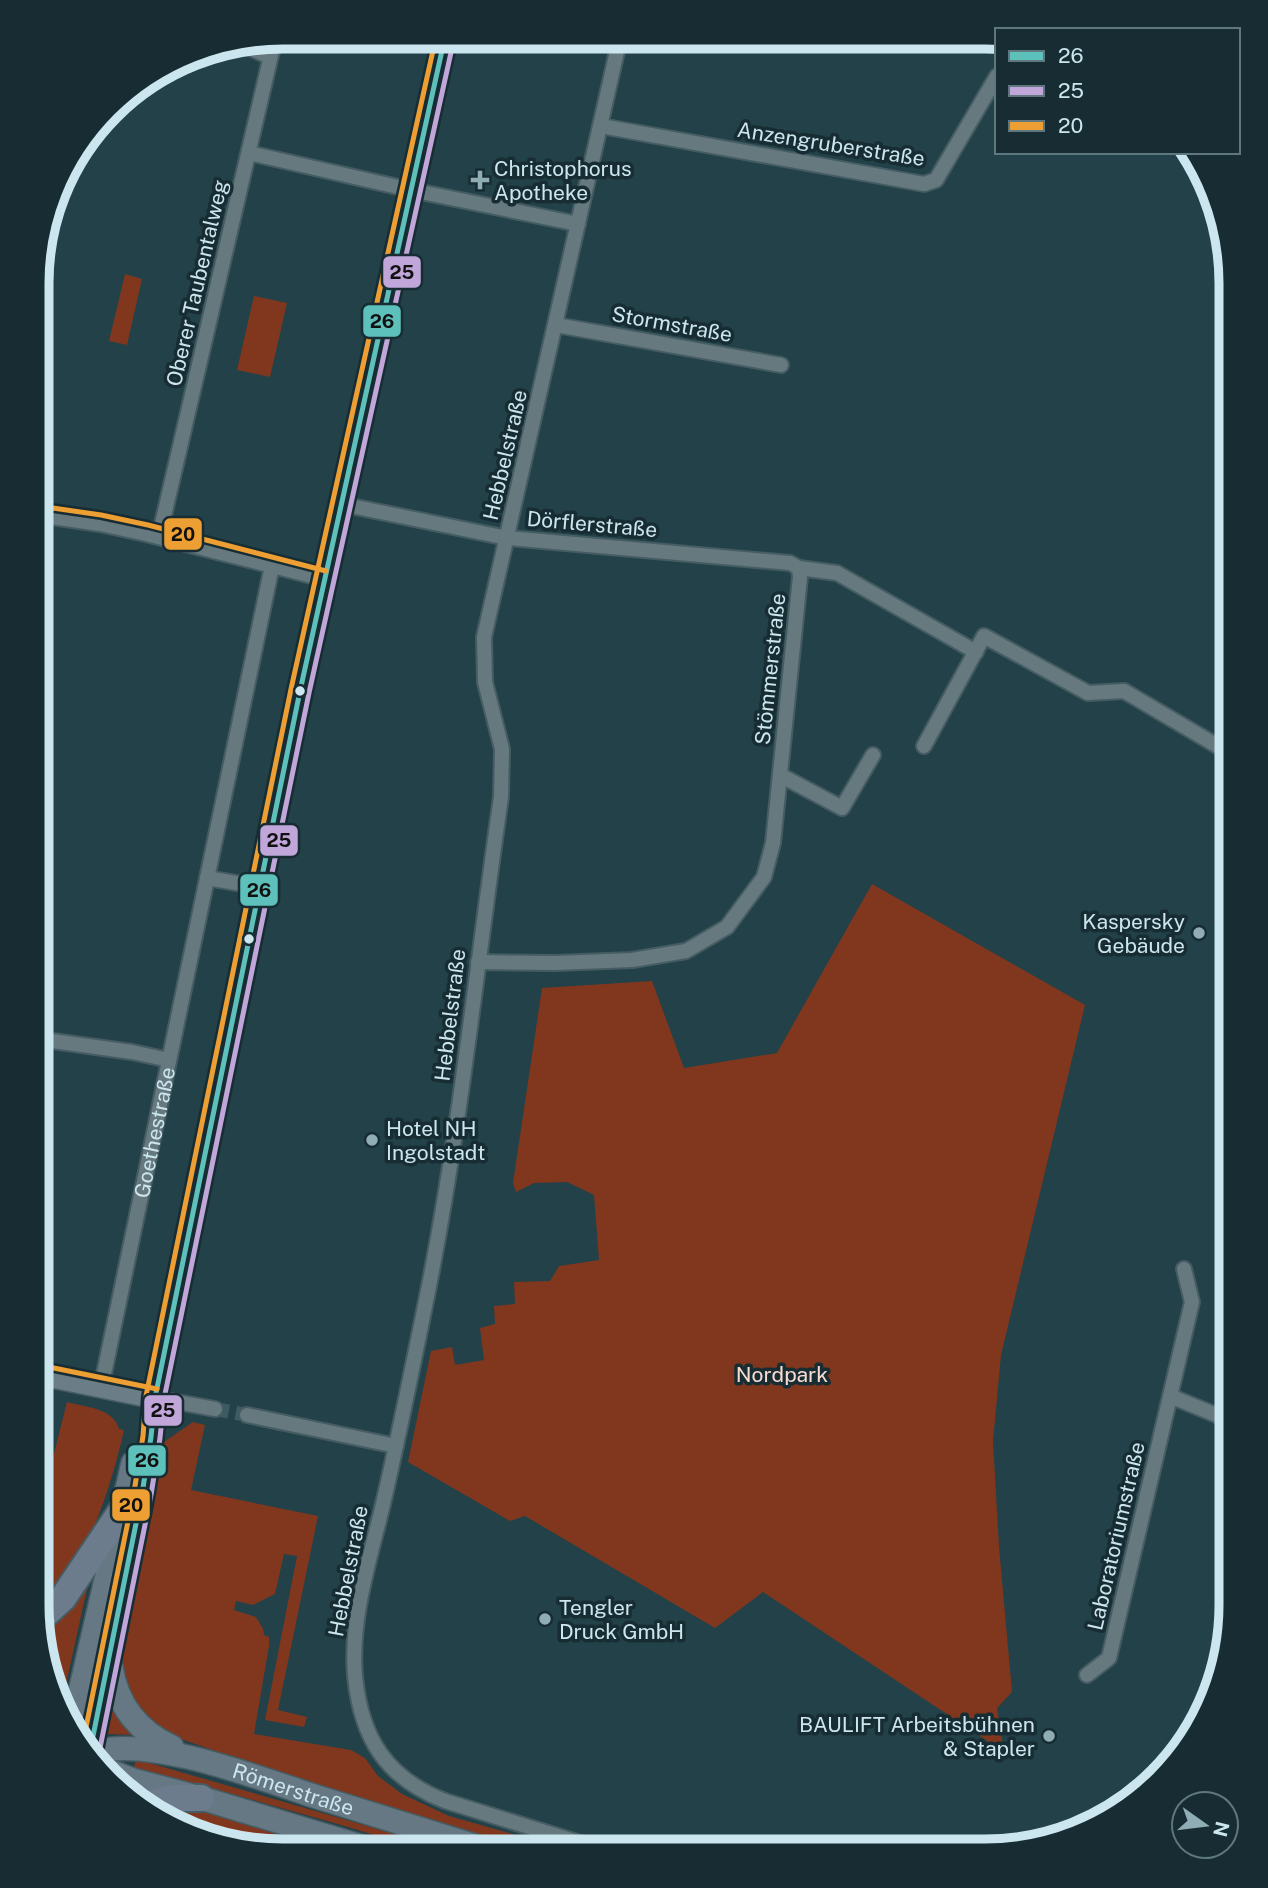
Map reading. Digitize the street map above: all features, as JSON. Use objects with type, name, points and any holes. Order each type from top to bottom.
[{"type":"highway","points":[[49,1610],[63,1598],[122,1510]]},
{"type":"highway","points":[[157,1802],[174,1798],[201,1798]]},
{"type":"main road","points":[[92,1740],[153,1435],[155,1398],[260,887],[324,579],[442,50]]},
{"type":"main road","points":[[75,1712],[141,1428],[155,1398]]},
{"type":"main road","points":[[110,1661],[114,1684],[121,1700],[138,1724],[160,1742],[201,1761]]},
{"type":"main road","name":"Römerstraße","points":[[101,1751],[136,1748],[201,1761],[453,1839]]},
{"type":"main road","name":"Römerstraße","points":[[126,1777],[337,1839]]},
{"type":"street","name":"Oberer Taubentalweg","points":[[159,537],[272,50]]},
{"type":"street","name":"Hebbelstraße","points":[[568,1839],[430,1795],[398,1774],[385,1761],[365,1723],[359,1702],[354,1650],[357,1618],[396,1446],[448,1175],[501,797],[502,749],[485,682],[484,637],[617,50]]},
{"type":"street","points":[[257,51],[270,57]]},
{"type":"street","name":"Anzengruberstraße","points":[[601,125],[924,184],[936,180],[995,79]]},
{"type":"street","points":[[249,153],[579,225]]},
{"type":"street","name":"Stormstraße","points":[[556,325],[780,365]]},
{"type":"street","name":"Dörflerstraße","points":[[341,504],[507,538],[790,562],[799,568],[837,573],[975,652]]},
{"type":"street","points":[[49,517],[159,537],[324,579]]},
{"type":"street","name":"Goethestraße","points":[[101,1388],[272,566]]},
{"type":"street","name":"Stömmerstraße","points":[[478,961],[556,963],[634,960],[686,951],[726,927],[764,877],[774,843],[799,568]]},
{"type":"street","points":[[924,746],[984,636],[1088,693],[1124,691],[1219,747]]},
{"type":"street","name":"Stömmerstraße","points":[[780,775],[842,808],[873,755]]},
{"type":"street","points":[[207,878],[260,887]]},
{"type":"street","points":[[49,1041],[169,1060]]},
{"type":"street","name":"Laboratoriumstraße","points":[[1087,1675],[1109,1657],[1192,1302],[1184,1269]]},
{"type":"street","points":[[49,1377],[215,1409]]},
{"type":"street","points":[[1170,1396],[1218,1416]]},
{"type":"street","points":[[247,1415],[396,1446]]},
{"type":"green space","points":[[125,274],[142,279],[127,345],[109,341]]},
{"type":"green space","points":[[254,296],[287,303],[270,377],[237,370]]},
{"type":"green space","name":"Nordpark","points":[[872,884],[1085,1005],[1001,1355],[993,1441],[1012,1692],[997,1708],[1004,1752],[763,1592],[715,1628],[525,1516],[510,1521],[408,1462],[431,1351],[452,1347],[455,1365],[484,1360],[480,1328],[495,1324],[494,1306],[515,1304],[514,1282],[550,1281],[559,1266],[599,1260],[594,1195],[567,1182],[534,1183],[516,1192],[513,1183],[542,988],[652,981],[684,1068],[777,1053]]},
{"type":"green space","points":[[67,1402],[105,1413],[116,1422],[119,1429],[124,1430],[108,1488],[85,1548],[62,1584],[49,1595],[49,1473]]},
{"type":"green space","points":[[193,1422],[205,1425],[191,1490],[318,1516],[278,1710],[307,1717],[304,1727],[265,1720],[297,1556],[284,1554],[275,1594],[253,1605],[236,1601],[234,1610],[256,1617],[264,1635],[269,1637],[254,1734],[351,1750],[365,1758],[378,1776],[402,1794],[449,1816],[530,1839],[486,1839],[289,1776],[163,1733],[136,1708],[122,1675],[120,1658],[164,1442]]},
{"type":"green space","points":[[88,1584],[65,1689],[53,1651],[50,1620]]},
{"type":"green space","points":[[113,1703],[136,1735],[105,1734]]},
{"type":"green space","points":[[136,1760],[139,1760],[412,1839],[387,1839],[197,1784],[133,1770]]},
{"type":"green space","points":[[199,1809],[306,1839],[252,1837],[222,1831],[171,1810]]},
{"type":"tunnel","points":[[215,1409],[247,1415]]},
{"type":"transit line","name":"20","points":[[85,1730],[134,1492],[146,1396],[291,689],[433,50]]},
{"type":"transit line","name":"26","points":[[92,1740],[142,1494],[155,1398],[300,691],[442,50]]},
{"type":"transit line","name":"25","points":[[100,1748],[151,1495],[164,1399],[309,693],[452,50]]},
{"type":"transit line","name":"20","points":[[49,507],[148,525],[326,571]]},
{"type":"transit line","name":"20","points":[[49,1367],[157,1389]]},
{"type":"place","name":"Christophorus Apotheke","points":[[480,180]]},
{"type":"place","name":"Kaspersky Gebäude","points":[[1199,933]]},
{"type":"place","name":"Hotel NH Ingolstadt","points":[[372,1140]]},
{"type":"place","name":"Tengler Druck GmbH","points":[[545,1619]]},
{"type":"place","name":"BAULIFT Arbeitsbühnen & Stapler","points":[[1049,1736]]}]
